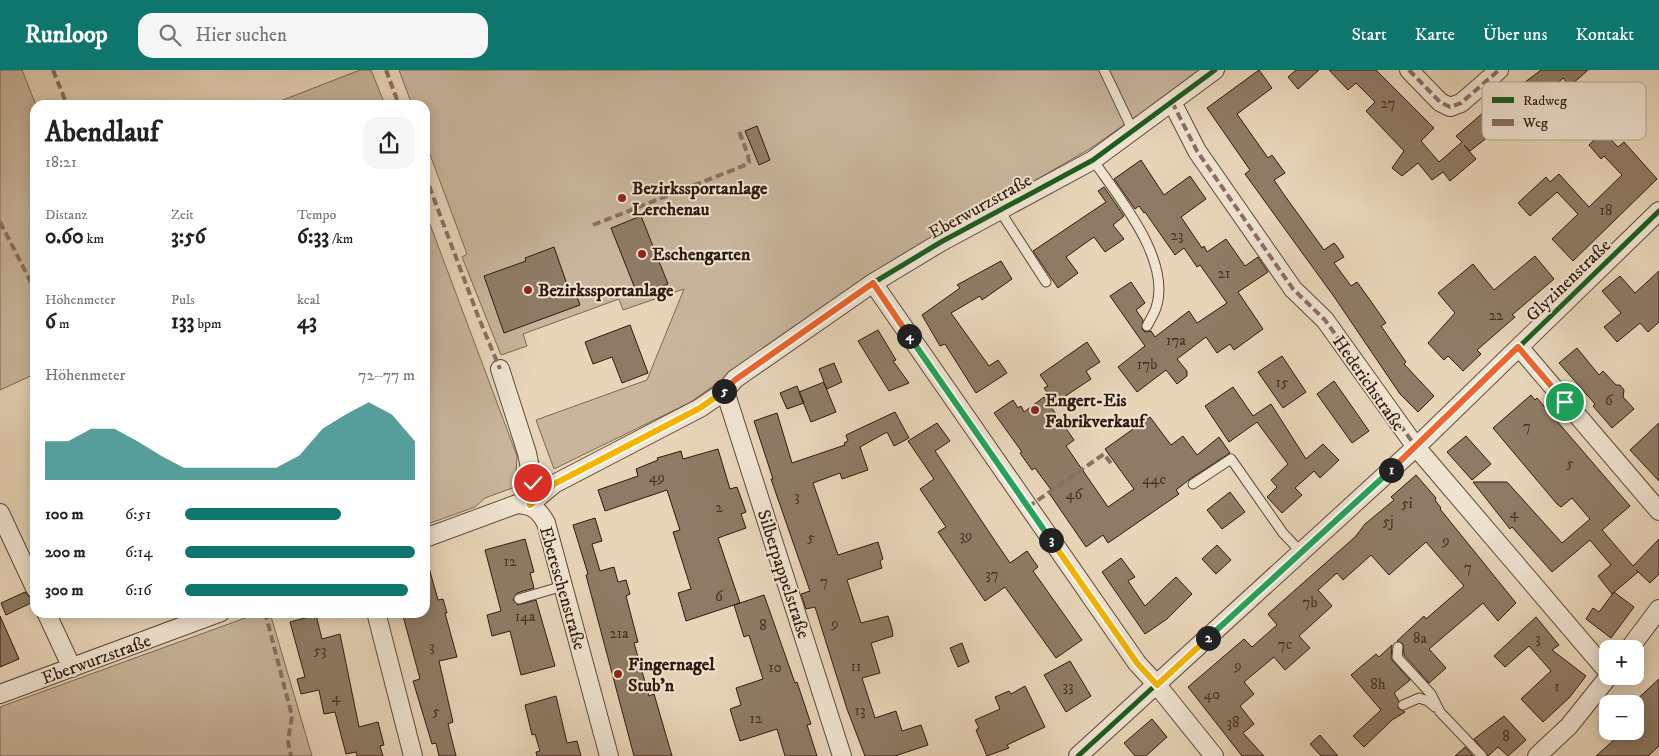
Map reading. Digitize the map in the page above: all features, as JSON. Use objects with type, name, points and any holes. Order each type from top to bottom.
[{"type":"street","name":"Eberwurzstraße","points":[[530,505],[554,484],[691,412],[725,391],[735,380],[873,283],[1000,210],[1093,160],[1215,70]]},
{"type":"street","points":[[1409,70],[1440,102],[1450,107],[1461,103],[1482,85]]},
{"type":"street","points":[[1485,82],[1499,70]]},
{"type":"street","name":"Hederichstraße","points":[[1172,102],[1197,151],[1293,289],[1325,320],[1416,447],[1599,661]]},
{"type":"street","name":"Glyzinenstraße","points":[[1078,756],[1416,447],[1659,211]]},
{"type":"street","points":[[873,283],[1137,663],[1214,756]]},
{"type":"street","points":[[1518,347],[1659,511]]},
{"type":"street","name":"Ebereschenstraße","points":[[500,369],[527,453],[533,483],[530,505],[540,512],[546,523],[610,756]]},
{"type":"street","name":"Silberpappelstraße","points":[[725,391],[842,756]]},
{"type":"street","points":[[430,536],[502,508],[517,504],[530,505]]},
{"type":"street","points":[[0,513],[30,577]]},
{"type":"street","points":[[1636,640],[1659,609]]},
{"type":"street","points":[[49,618],[72,668]]},
{"type":"street","name":"Eberwurzstraße","points":[[0,694],[205,618]]},
{"type":"street","points":[[378,618],[413,756]]},
{"type":"street","points":[[1537,756],[1569,726],[1602,685]]},
{"type":"lane","points":[[1104,70],[1133,131]]},
{"type":"lane","points":[[1093,160],[1153,255],[1158,292],[1156,308],[1147,326]]},
{"type":"lane","points":[[1000,210],[1046,282]]},
{"type":"lane","points":[[1193,484],[1231,459],[1282,533],[1301,552]]},
{"type":"lane","points":[[519,599],[564,586]]},
{"type":"lane","points":[[1398,647],[1397,657],[1430,694],[1440,712]]},
{"type":"lane","points":[[1403,705],[1412,700],[1424,698],[1482,756]]},
{"type":"shaded area","points":[[0,70],[22,70],[34,100],[30,100],[30,376],[0,390]]},
{"type":"shaded area","points":[[360,70],[371,70],[383,100],[283,100]]},
{"type":"shaded area","points":[[399,70],[1203,70],[1091,148],[873,275],[689,403],[554,469],[536,420],[647,380],[684,289],[623,310],[619,299],[523,334],[527,346],[501,355],[462,257],[467,254],[430,154],[430,100],[410,100]]},
{"type":"shaded area","points":[[430,224],[517,456],[515,487],[485,498],[475,507],[430,523]]},
{"type":"shaded area","points":[[245,618],[271,618],[312,756],[0,756],[0,707]]},
{"type":"building","points":[[1259,70],[1272,88],[1237,114],[1268,158],[1272,155],[1285,173],[1274,180],[1285,196],[1324,250],[1334,243],[1336,245],[1344,257],[1334,263],[1351,286],[1357,282],[1386,323],[1381,326],[1406,362],[1404,364],[1434,396],[1418,412],[1400,394],[1335,298],[1245,174],[1250,170],[1207,108]]},
{"type":"building","points":[[1296,70],[1319,70],[1298,89],[1288,77]]},
{"type":"building","points":[[1329,70],[1376,70],[1434,128],[1421,141],[1439,162],[1462,142],[1456,136],[1482,114],[1482,140],[1484,140],[1470,151],[1464,145],[1476,159],[1450,181],[1443,172],[1432,180],[1418,163],[1402,176],[1392,168],[1404,151],[1366,111],[1375,102],[1356,83],[1348,90]]},
{"type":"building","points":[[1541,70],[1588,70],[1574,82],[1566,82],[1563,78],[1559,82],[1525,82]]},
{"type":"building","points":[[757,126],[770,160],[759,165],[745,131]]},
{"type":"building","points":[[1594,140],[1611,140],[1618,147],[1624,142],[1657,179],[1573,261],[1552,239],[1578,214],[1557,192],[1530,216],[1518,203],[1546,177],[1550,182],[1559,174],[1589,207],[1622,175],[1604,156],[1601,159],[1589,145]]},
{"type":"building","points":[[1141,160],[1164,195],[1190,176],[1206,199],[1181,217],[1202,248],[1204,246],[1207,252],[1226,239],[1245,266],[1258,257],[1268,272],[1238,292],[1263,329],[1234,350],[1230,344],[1217,353],[1206,337],[1177,359],[1187,371],[1187,376],[1177,384],[1166,370],[1137,392],[1118,367],[1145,346],[1110,296],[1131,282],[1145,303],[1136,310],[1143,320],[1142,329],[1145,332],[1151,331],[1155,337],[1189,311],[1197,323],[1227,303],[1200,265],[1197,267],[1184,248],[1175,255],[1145,212],[1139,206],[1135,209],[1114,179]]},
{"type":"building","points":[[1104,187],[1124,216],[1113,225],[1124,239],[1105,252],[1094,237],[1066,257],[1078,273],[1058,288],[1033,251],[1106,202],[1098,191]]},
{"type":"building","points":[[641,216],[668,284],[638,296],[611,228]]},
{"type":"building","name":"Bezirkssportanlage","points":[[554,247],[570,293],[575,291],[580,305],[504,333],[484,276],[526,261],[525,258]]},
{"type":"building","points":[[1535,256],[1554,279],[1512,315],[1515,317],[1477,350],[1481,354],[1463,371],[1448,356],[1444,360],[1428,343],[1455,313],[1438,293],[1473,264],[1494,290]]},
{"type":"building","points":[[1001,261],[1012,279],[982,300],[980,296],[951,313],[989,366],[998,360],[1007,373],[976,393],[945,344],[940,346],[922,315],[960,288],[957,285]]},
{"type":"building","points":[[1659,271],[1659,322],[1648,332],[1640,323],[1617,342],[1604,327],[1621,313],[1602,291],[1620,276],[1635,293]]},
{"type":"building","points":[[630,325],[648,373],[622,383],[612,357],[593,364],[585,342]]},
{"type":"building","points":[[878,330],[896,360],[893,361],[909,383],[889,391],[858,341]]},
{"type":"building","points":[[1087,342],[1100,362],[1086,371],[1091,379],[1055,403],[1044,388],[1048,386],[1040,375]]},
{"type":"building","points":[[1577,348],[1599,375],[1603,371],[1616,385],[1620,385],[1624,390],[1623,397],[1634,409],[1612,428],[1593,406],[1595,404],[1559,363]]},
{"type":"building","points":[[1282,356],[1306,392],[1283,408],[1258,372]]},
{"type":"building","points":[[834,363],[842,382],[827,389],[824,383],[836,412],[811,422],[799,392],[824,382],[819,369]]},
{"type":"building","points":[[1334,381],[1369,431],[1352,443],[1317,394]]},
{"type":"building","points":[[797,386],[804,403],[787,409],[780,393]]},
{"type":"building","points":[[1233,387],[1253,416],[1271,404],[1306,459],[1323,444],[1339,460],[1320,478],[1314,471],[1295,488],[1302,495],[1282,513],[1267,497],[1277,487],[1271,480],[1288,464],[1257,422],[1229,442],[1205,406]]},
{"type":"building","points":[[1531,395],[1535,400],[1537,398],[1630,506],[1602,530],[1633,566],[1659,539],[1659,574],[1650,583],[1636,570],[1638,572],[1612,594],[1598,576],[1611,565],[1590,540],[1552,572],[1512,527],[1510,529],[1473,482],[1507,482],[1562,543],[1590,519],[1572,498],[1561,507],[1557,504],[1493,428]]},
{"type":"building","points":[[1044,397],[1074,440],[1066,446],[1108,507],[1134,489],[1105,449],[1150,417],[1171,445],[1183,436],[1197,455],[1219,437],[1230,453],[1190,479],[1176,490],[1179,494],[1108,543],[1103,535],[1086,547],[1049,493],[1052,491],[1035,468],[1032,470],[1020,453],[1022,452],[994,413],[1013,400],[1018,408],[1021,406],[1024,412]]},
{"type":"building","points":[[895,412],[909,438],[894,446],[887,432],[860,447],[868,470],[842,479],[840,473],[813,483],[838,555],[878,542],[883,559],[880,561],[882,568],[847,580],[861,623],[888,616],[892,629],[893,636],[871,643],[880,673],[862,678],[875,718],[896,711],[902,731],[921,725],[928,745],[895,756],[865,756],[847,709],[815,607],[806,609],[801,594],[810,591],[771,479],[773,479],[754,421],[777,413],[792,463],[845,445],[844,443],[848,441],[846,435]]},
{"type":"building","points":[[937,423],[950,441],[935,451],[993,538],[1010,563],[1027,551],[1038,567],[1033,571],[1082,640],[1056,658],[1005,587],[985,601],[938,532],[946,527],[920,489],[934,479],[908,441]]},
{"type":"building","points":[[1659,423],[1659,481],[1630,450]]},
{"type":"building","points":[[1466,436],[1491,464],[1472,480],[1447,452]]},
{"type":"building","points":[[718,449],[730,489],[737,487],[746,512],[741,514],[746,528],[718,538],[740,603],[686,621],[678,593],[691,589],[673,532],[680,530],[667,490],[605,511],[598,490],[638,476],[636,469],[658,460],[657,458],[681,451],[683,459]]},
{"type":"building","points":[[1416,475],[1436,498],[1435,500],[1440,509],[1516,603],[1498,621],[1483,603],[1429,649],[1446,668],[1429,683],[1404,655],[1403,644],[1397,641],[1424,616],[1426,619],[1464,586],[1426,542],[1389,575],[1371,555],[1343,580],[1337,573],[1318,590],[1332,606],[1299,636],[1310,648],[1285,670],[1274,657],[1244,682],[1254,694],[1240,706],[1254,724],[1243,733],[1264,756],[1242,756],[1188,687],[1244,639],[1252,647],[1277,625],[1268,614],[1355,537],[1365,524],[1394,500],[1391,497]]},
{"type":"building","points":[[1230,492],[1245,512],[1222,529],[1207,510]]},
{"type":"building","points":[[595,518],[602,541],[592,544],[600,571],[614,567],[618,582],[626,580],[630,594],[626,596],[638,642],[634,643],[649,696],[654,694],[672,756],[634,756],[586,575],[588,574],[573,525]]},
{"type":"building","points":[[525,539],[534,572],[530,573],[534,588],[517,593],[513,600],[518,605],[536,600],[555,666],[521,675],[510,631],[492,636],[487,615],[501,611],[485,550]]},
{"type":"building","points":[[1217,545],[1231,560],[1216,574],[1202,559]]},
{"type":"building","points":[[1121,558],[1135,577],[1128,581],[1145,606],[1176,577],[1192,594],[1167,619],[1145,634],[1102,572]]},
{"type":"building","points":[[430,572],[438,600],[443,599],[457,657],[439,661],[453,722],[448,724],[456,756],[439,756],[436,743],[432,744],[413,681],[420,679],[404,618],[430,618]]},
{"type":"building","points":[[25,592],[30,597],[30,603],[6,615],[1,603]]},
{"type":"building","points":[[1614,592],[1634,607],[1611,638],[1586,619],[1593,608],[1599,612]]},
{"type":"building","points":[[764,595],[811,724],[807,725],[817,756],[785,756],[777,729],[740,741],[730,709],[741,705],[736,688],[763,679],[749,635],[744,637],[734,605]]},
{"type":"building","points":[[0,616],[19,659],[0,667]]},
{"type":"building","points":[[1536,617],[1559,645],[1552,650],[1586,676],[1569,698],[1543,722],[1521,699],[1551,671],[1529,646],[1505,667],[1494,656]]},
{"type":"building","points":[[305,618],[317,618],[322,639],[340,634],[359,727],[378,722],[384,745],[380,746],[383,756],[357,756],[356,752],[346,754],[335,712],[324,714],[319,690],[301,694],[297,679],[305,677],[290,622]]},
{"type":"building","points":[[962,643],[969,662],[958,667],[950,648]]},
{"type":"building","points":[[1392,645],[1391,659],[1410,680],[1394,693],[1399,701],[1398,708],[1405,712],[1392,720],[1364,747],[1353,736],[1381,710],[1351,675],[1376,654],[1379,657]]},
{"type":"building","points":[[1070,661],[1091,696],[1066,712],[1044,675]]},
{"type":"building","points":[[1659,679],[1659,746],[1648,756],[1596,756],[1614,740],[1644,740],[1644,695],[1642,695]]},
{"type":"building","points":[[1025,686],[1045,727],[1007,745],[1009,748],[987,756],[976,730],[979,728],[975,720],[1000,709],[995,697],[1009,691],[1011,694]]},
{"type":"building","points":[[556,696],[567,743],[577,741],[581,756],[537,756],[536,752],[540,751],[535,734],[532,735],[525,705]]},
{"type":"building","points":[[1504,716],[1526,740],[1508,756],[1498,747],[1488,756],[1474,739]]},
{"type":"building","points":[[1152,719],[1167,737],[1146,756],[1135,756],[1124,743]]},
{"type":"building","points":[[1320,735],[1338,756],[1321,756],[1310,744]]},
{"type":"building","points":[[1465,747],[1473,756],[1455,756]]},
{"type":"marked path","points":[[53,70],[65,100]]},
{"type":"marked path","points":[[386,70],[397,100]]},
{"type":"marked path","points":[[1409,70],[1440,102],[1450,107],[1461,103],[1482,85]]},
{"type":"marked path","points":[[1485,82],[1499,70]]},
{"type":"marked path","points":[[1172,102],[1197,151],[1293,289],[1325,320],[1416,447]]},
{"type":"marked path","points":[[593,225],[743,166],[749,162],[739,131]]},
{"type":"marked path","points":[[430,188],[500,369]]},
{"type":"marked path","points":[[0,222],[30,280]]},
{"type":"marked path","points":[[1028,507],[1104,454],[1113,466]]},
{"type":"marked path","points":[[267,618],[292,716],[288,741],[291,756]]},
{"type":"cycle path","points":[[529,505],[554,484],[700,408],[725,391],[735,379],[873,283],[941,242],[1093,160],[1215,70]]},
{"type":"cycle path","points":[[1078,756],[1416,447],[1659,211]]},
{"type":"place","name":"Bezirkssportanlage Lerchenau","points":[[622,198]]},
{"type":"place","name":"Eschengarten","points":[[642,254]]},
{"type":"place","name":"Bezirkssportanlage","points":[[528,290]]},
{"type":"place","name":"Engert-Eis Fabrikverkauf","points":[[1035,410]]},
{"type":"place","name":"Fingernagel Stub'n","points":[[618,674]]},
{"type":"route","points":[[533,483],[530,505],[554,484],[700,408],[725,391],[735,380],[873,283],[1137,663],[1157,685],[1416,447],[1518,347],[1565,402]]}]
